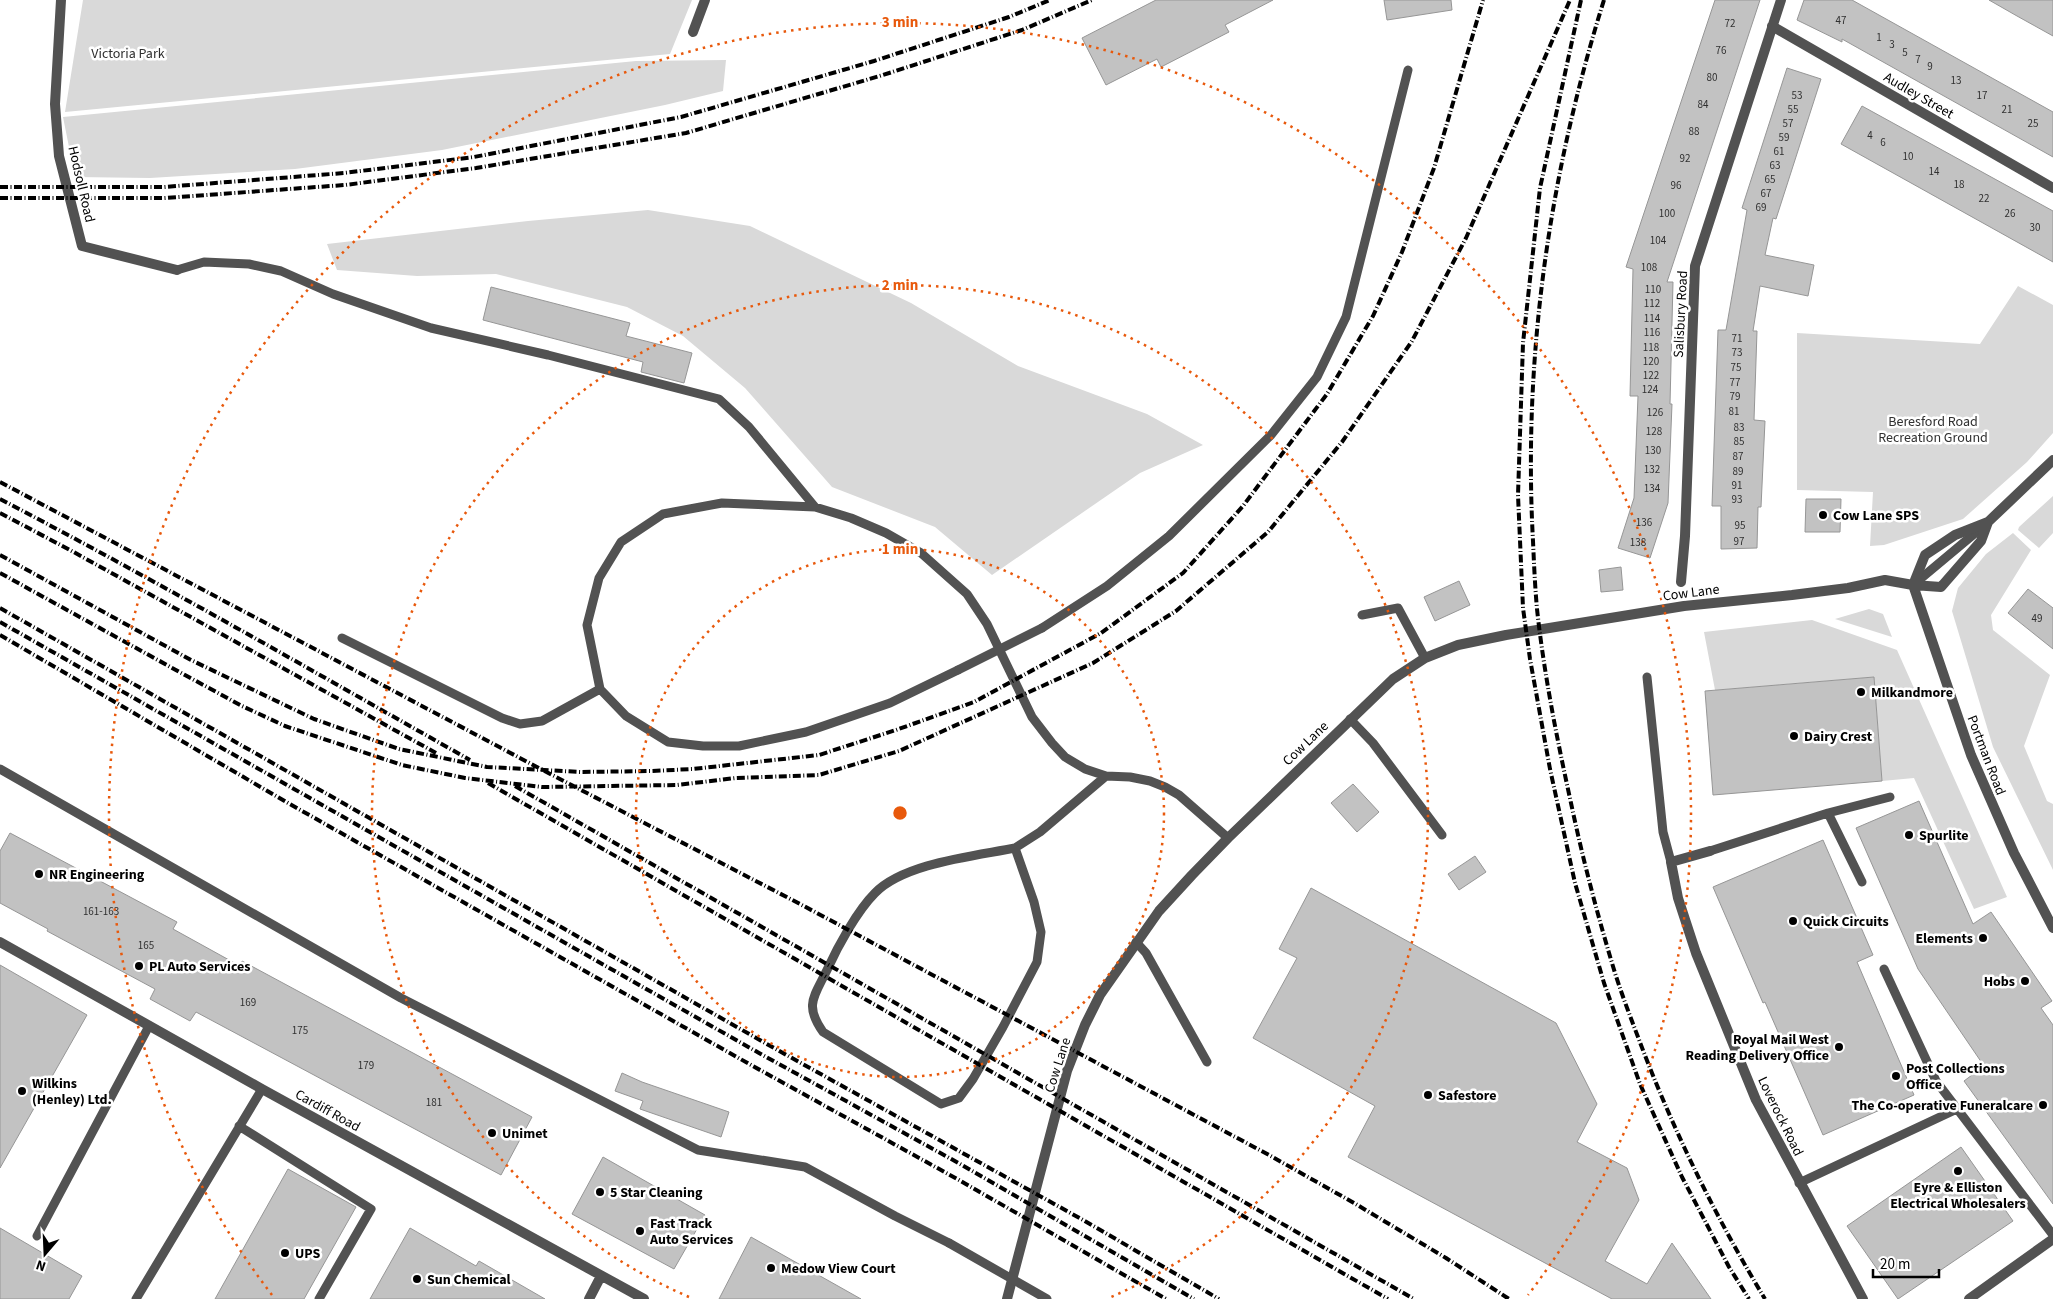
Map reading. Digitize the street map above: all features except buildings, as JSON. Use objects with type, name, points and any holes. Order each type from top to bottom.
[{"type":"street","name":"Hodsoll Road","points":[[61,0],[55,104],[58,148],[82,246],[176,270]]},
{"type":"street","points":[[693,32],[705,0]]},
{"type":"street","name":"Salisbury Road","points":[[1681,582],[1685,536],[1695,266],[1780,0]]},
{"type":"street","name":"Audley Street","points":[[1772,26],[2053,188]]},
{"type":"street","points":[[1913,585],[1925,555],[1955,535],[1988,522],[2053,460]]},
{"type":"street","name":"Cow Lane","points":[[1008,1299],[1067,1071],[1085,1025],[1100,995],[1159,911],[1228,838],[1393,679],[1425,658],[1458,645],[1506,635],[1684,606],[1792,596],[1848,588],[1885,580],[1941,587],[1982,541],[1988,522]]},
{"type":"street","name":"Portman Road","points":[[1913,585],[1971,755],[2014,853],[2053,928]]},
{"type":"street","points":[[1671,862],[1710,852]]},
{"type":"street","name":"Loverock Road","points":[[1671,862],[1685,924],[1712,995],[1756,1100],[1863,1299]]},
{"type":"street","name":"Cardiff Road","points":[[0,942],[262,1089],[644,1299]]},
{"type":"street","points":[[1969,1299],[2053,1239]]},
{"type":"street","points":[[589,1299],[601,1276]]},
{"type":"lane","points":[[1228,838],[1179,795],[1165,787],[1150,781],[1130,777],[1106,776],[1085,769],[1065,757],[1032,717],[987,624],[967,594],[945,572],[921,553],[886,533],[850,518],[815,507],[722,503],[663,514],[620,542],[599,578],[587,625],[600,689],[626,716],[668,742],[702,746],[739,746],[806,732],[890,703],[958,670],[1042,628],[1107,586],[1169,536],[1271,435],[1316,377],[1346,318],[1408,70]]},
{"type":"lane","points":[[176,270],[204,262],[249,264],[281,271],[333,294],[431,328],[720,398],[748,427],[815,507]]},
{"type":"lane","points":[[1913,585],[1988,522]]},
{"type":"lane","points":[[1362,615],[1398,608],[1425,658]]},
{"type":"lane","points":[[342,638],[502,718],[520,724],[542,721],[600,689]]},
{"type":"lane","points":[[1646,677],[1663,832],[1671,862]]},
{"type":"lane","points":[[1350,719],[1373,743],[1442,835]]},
{"type":"lane","points":[[0,769],[401,998],[698,1150],[806,1167],[1048,1299]]},
{"type":"lane","points":[[1015,848],[1034,902],[1041,932],[1037,962],[973,1079],[959,1098],[941,1104],[823,1032],[813,1018],[811,1006],[839,944],[876,892],[895,878],[922,867],[1015,848],[1040,832],[1106,776]]},
{"type":"lane","points":[[1710,852],[1828,813],[1890,797]]},
{"type":"lane","points":[[1828,813],[1862,882]]},
{"type":"lane","points":[[1136,942],[1146,953],[1207,1062]]},
{"type":"lane","points":[[1884,969],[1936,1081],[2053,1235]]},
{"type":"lane","points":[[37,1236],[149,1026]]},
{"type":"lane","points":[[136,1299],[262,1089]]},
{"type":"lane","points":[[1799,1183],[1957,1109]]},
{"type":"lane","points":[[239,1126],[371,1209],[319,1299]]},
{"type":"green space","name":"Victoria Park","points":[[83,0],[692,0],[670,54],[65,112]]},
{"type":"green space","points":[[726,60],[723,91],[665,105],[442,150],[295,169],[150,178],[75,177],[63,117],[636,61]]},
{"type":"green space","points":[[648,210],[750,226],[911,303],[1018,366],[1147,414],[1203,445],[1140,473],[992,575],[935,527],[832,487],[745,388],[683,336],[627,307],[496,274],[417,276],[337,270],[327,244],[528,221]]},
{"type":"green space","name":"Beresford Road Recreation Ground","points":[[2018,286],[2053,305],[2053,433],[2027,462],[1963,519],[1884,545],[1870,546],[1873,492],[1797,490],[1797,333],[1980,344]]},
{"type":"green space","points":[[2053,496],[2053,533],[2039,548],[2018,530]]},
{"type":"green space","points":[[2013,533],[2031,550],[1991,615],[1993,630],[2050,675],[2024,746],[2047,801],[2053,804],[2053,870],[1993,747],[1952,611],[1958,588],[1986,554]]},
{"type":"green space","points":[[1869,609],[1883,614],[1892,637],[1835,619]]},
{"type":"green space","points":[[1812,620],[1897,650],[2007,897],[1974,909],[1914,778],[1882,781],[1874,677],[1715,690],[1704,632]]},
{"type":"railway","points":[[0,187],[164,187],[344,173],[474,157],[681,117],[874,61],[1009,17],[1050,0]]},
{"type":"railway","points":[[0,198],[164,198],[345,185],[476,168],[686,133],[883,75],[1022,30],[1092,0]]},
{"type":"railway","points":[[0,555],[191,660],[314,719],[399,749],[487,767],[581,772],[652,771],[693,769],[819,755],[974,702],[1101,633],[1183,573],[1243,506],[1327,394],[1373,316],[1402,252],[1434,168],[1483,0]]},
{"type":"railway","points":[[0,573],[242,706],[285,726],[402,765],[465,778],[542,787],[677,785],[736,778],[819,775],[899,751],[1093,663],[1176,611],[1268,532],[1342,442],[1412,341],[1466,238],[1570,0]]},
{"type":"railway","points":[[1581,0],[1540,188],[1523,343],[1518,495],[1523,608],[1530,659],[1550,769],[1575,883],[1604,983],[1640,1084],[1682,1177],[1729,1267],[1749,1299]]},
{"type":"railway","points":[[1604,0],[1568,133],[1544,267],[1537,336],[1532,404],[1531,472],[1537,609],[1543,658],[1561,755],[1586,867],[1609,952],[1629,1013],[1651,1071],[1680,1138],[1712,1204],[1765,1299]]},
{"type":"railway","points":[[0,482],[535,766],[800,904],[1269,1155],[1446,1258],[1509,1299]]},
{"type":"railway","points":[[0,499],[177,595],[470,760]]},
{"type":"railway","points":[[0,513],[436,753]]},
{"type":"railway","points":[[0,608],[765,1043],[1083,1220],[1219,1299]]},
{"type":"railway","points":[[0,622],[759,1053],[962,1165],[1194,1299]]},
{"type":"railway","points":[[0,635],[288,803],[751,1065],[959,1180],[1166,1299]]},
{"type":"railway","points":[[488,783],[1388,1299]]},
{"type":"railway","points":[[515,786],[1414,1299]]},
{"type":"place","name":"Cow Lane SPS","points":[[1823,515]]},
{"type":"place","name":"Milkandmore","points":[[1861,692]]},
{"type":"place","name":"Dairy Crest","points":[[1794,736]]},
{"type":"place","name":"Spurlite","points":[[1909,835]]},
{"type":"place","name":"NR Engineering","points":[[39,874]]},
{"type":"place","name":"Quick Circuits","points":[[1793,921]]},
{"type":"place","name":"Elements","points":[[1983,938]]},
{"type":"place","name":"PL Auto Services","points":[[139,966]]},
{"type":"place","name":"Hobs","points":[[2025,981]]},
{"type":"place","name":"Royal Mail West Reading Delivery Office","points":[[1839,1047]]},
{"type":"place","name":"Post Collections Office","points":[[1896,1076]]},
{"type":"place","name":"Wilkins (Henley) Ltd.","points":[[22,1091]]},
{"type":"place","name":"Safestore","points":[[1428,1095]]},
{"type":"place","name":"The Co-operative Funeralcare","points":[[2043,1105]]},
{"type":"place","name":"Unimet","points":[[492,1133]]},
{"type":"place","name":"Eyre & Elliston Electrical Wholesalers","points":[[1958,1171]]},
{"type":"place","name":"5 Star Cleaning","points":[[600,1192]]},
{"type":"place","name":"Fast Track Auto Services","points":[[640,1231]]},
{"type":"place","name":"UPS","points":[[285,1253]]},
{"type":"place","name":"Medow View Court","points":[[771,1268]]},
{"type":"place","name":"Sun Chemical","points":[[417,1279]]}]
